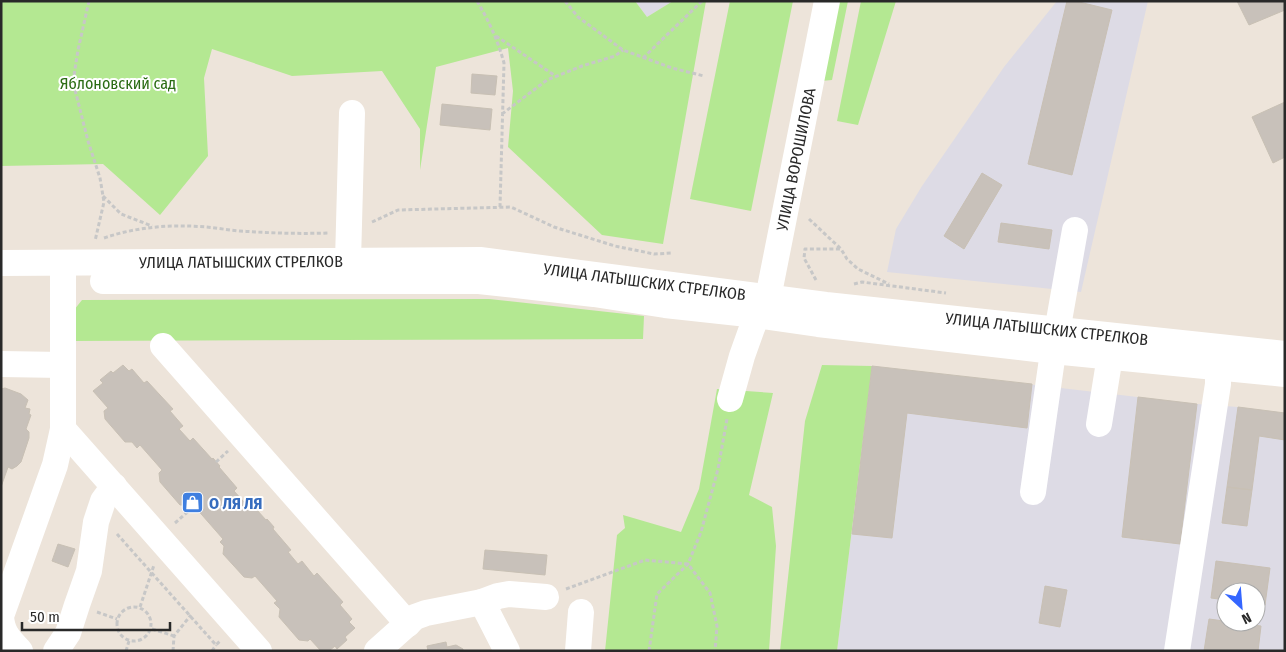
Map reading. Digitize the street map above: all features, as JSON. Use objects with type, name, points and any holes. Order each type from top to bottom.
[{"type":"street","name":"УЛИЦА ВОРОШИЛОВА","points":[[759,303],[810,1]]},
{"type":"street","name":"УЛИЦА ВОРОШИЛОВА","points":[[730,399],[759,303],[827,1]]},
{"type":"street","points":[[348,261],[352,113]]},
{"type":"street","points":[[1033,492],[1055,340],[1075,230]]},
{"type":"street","name":"УЛИЦА ЛАТЫШСКИХ СТРЕЛКОВ","points":[[1,281],[63,272],[348,261],[480,260],[759,303],[818,324],[1055,340],[1220,357],[1285,374]]},
{"type":"street","name":"УЛИЦА ЛАТЫШСКИХ СТРЕЛКОВ","points":[[1,263],[63,272],[479,281],[594,294],[665,305],[759,303]]},
{"type":"street","points":[[20,651],[8,638],[2,627],[2,616],[54,465],[63,429],[63,272]]},
{"type":"street","name":"УЛИЦА ЛАТЫШСКИХ СТРЕЛКОВ","points":[[1055,340],[1110,356],[1220,357],[1285,354]]},
{"type":"street","points":[[162,346],[408,624]]},
{"type":"street","points":[[1099,424],[1110,356]]},
{"type":"street","points":[[1177,651],[1218,384],[1220,357]]},
{"type":"street","points":[[1,364],[63,365]]},
{"type":"street","points":[[63,429],[114,486],[167,533],[212,597],[259,651]]},
{"type":"street","points":[[56,651],[68,633],[89,571],[96,522],[103,501],[114,486]]},
{"type":"street","points":[[378,650],[415,618],[426,613],[482,602],[509,594],[546,597]]},
{"type":"street","points":[[482,602],[507,651]]},
{"type":"street","points":[[578,651],[581,612]]},
{"type":"path","points":[[63,272],[96,241],[104,202],[100,178],[88,142],[73,82],[89,1]]},
{"type":"path","points":[[477,1],[495,36],[504,63],[500,208]]},
{"type":"path","points":[[565,1],[583,21],[622,50],[672,68],[704,76]]},
{"type":"path","points":[[643,58],[702,1]]},
{"type":"path","points":[[495,36],[557,77]]},
{"type":"path","points":[[502,114],[547,80],[582,66],[615,56],[622,50]]},
{"type":"path","points":[[103,196],[121,214],[152,226]]},
{"type":"path","points":[[86,242],[152,226],[206,227],[290,234],[349,232],[398,210],[511,207],[554,227],[615,246],[654,254],[671,253]]},
{"type":"path","points":[[809,219],[841,248],[858,269],[891,286]]},
{"type":"path","points":[[805,249],[841,248]]},
{"type":"path","points":[[649,651],[657,594],[688,564],[701,532],[718,470],[730,399]]},
{"type":"path","points":[[216,462],[222,457]]},
{"type":"path","points":[[140,607],[151,572],[167,533],[191,509]]},
{"type":"path","points":[[99,513],[216,645]]},
{"type":"path","points":[[546,597],[645,560],[688,564],[710,593],[717,626],[715,651]]},
{"type":"path","points":[[173,651],[174,636],[190,616],[212,597]]},
{"type":"path","points":[[131,607],[140,607],[148,612],[152,620],[152,629],[147,637],[138,642],[129,642],[121,636],[117,628],[117,619],[122,611],[131,607]]},
{"type":"path","points":[[212,651],[237,626]]},
{"type":"path","points":[[152,629],[174,636]]},
{"type":"path","points":[[126,651],[129,642]]},
{"type":"shaded area","points":[[635,1],[673,1],[647,17]]},
{"type":"shaded area","points":[[1057,1],[1148,1],[1081,292],[887,272],[896,229],[922,186],[1004,67]]},
{"type":"shaded area","points":[[872,366],[1285,413],[1285,651],[837,651]]},
{"type":"green space","name":"Яблоновский сад","points":[[1,1],[635,1],[647,17],[673,1],[706,1],[663,244],[602,235],[508,147],[513,91],[508,48],[436,67],[420,170],[420,129],[382,71],[292,76],[212,49],[204,78],[208,156],[160,215],[103,164],[1,166]]},
{"type":"green space","points":[[730,1],[793,1],[751,211],[690,199]]},
{"type":"green space","points":[[838,1],[848,1],[832,80],[821,81]]},
{"type":"green space","points":[[861,1],[896,1],[858,125],[837,121]]},
{"type":"green space","points":[[489,299],[644,316],[643,339],[71,341],[74,310],[82,300]]},
{"type":"green space","points":[[822,365],[872,366],[837,651],[780,651],[805,421]]},
{"type":"green space","points":[[717,389],[773,393],[749,495],[772,507],[776,546],[769,651],[605,651],[617,535],[625,528],[623,515],[681,532],[699,489]]},
{"type":"building","points":[[1067,1],[1075,1],[1112,10],[1072,175],[1028,164]]},
{"type":"building","points":[[1237,1],[1285,1],[1285,10],[1249,25]]},
{"type":"building","points":[[472,74],[497,76],[495,95],[471,93]]},
{"type":"building","points":[[1285,102],[1285,157],[1273,163],[1252,117]]},
{"type":"building","points":[[442,104],[492,109],[490,130],[440,125]]},
{"type":"building","points":[[982,173],[1002,185],[964,249],[944,236]]},
{"type":"building","points":[[1001,223],[1052,230],[1049,249],[998,242]]},
{"type":"building","points":[[123,365],[129,371],[132,369],[144,383],[147,381],[173,409],[170,411],[183,426],[179,429],[190,441],[193,438],[213,458],[237,488],[234,491],[244,502],[247,499],[267,519],[291,550],[288,552],[298,564],[302,561],[314,576],[317,573],[343,602],[340,605],[352,619],[349,622],[355,628],[345,637],[347,640],[337,649],[335,646],[329,651],[321,651],[310,639],[308,641],[299,640],[279,617],[280,609],[274,603],[277,601],[255,576],[252,578],[244,577],[223,554],[224,546],[220,542],[223,539],[195,507],[192,510],[188,505],[180,505],[160,482],[159,473],[162,470],[140,445],[137,448],[132,442],[125,442],[105,419],[104,411],[108,408],[93,391],[103,383],[100,380],[111,371],[113,373]]},
{"type":"building","points":[[872,366],[1032,384],[1027,428],[907,413],[892,538],[852,534]]},
{"type":"building","points":[[5,388],[21,394],[28,400],[25,408],[30,409],[29,414],[31,415],[26,429],[29,432],[29,438],[21,462],[12,469],[8,467],[1,487],[1,389]]},
{"type":"building","points":[[1138,397],[1197,404],[1180,544],[1122,537]]},
{"type":"building","points":[[1238,407],[1285,413],[1285,440],[1259,436],[1252,490],[1227,487]]},
{"type":"building","points":[[1227,487],[1252,490],[1247,526],[1222,523]]},
{"type":"building","points":[[58,544],[75,549],[68,567],[52,561]]},
{"type":"building","points":[[485,550],[547,555],[545,575],[483,569]]},
{"type":"building","points":[[1216,561],[1270,568],[1266,598],[1266,582],[1216,582],[1216,599],[1211,598]]},
{"type":"building","points":[[1045,586],[1067,590],[1060,627],[1039,623]]},
{"type":"building","points":[[1209,619],[1216,620],[1216,632],[1260,632],[1258,651],[1204,651]]},
{"type":"building","points":[[446,642],[447,647],[456,645],[463,649],[463,651],[428,651],[427,646]]},
{"type":"place","name":"О ЛЯ ЛЯ","points":[[193,503]]}]
